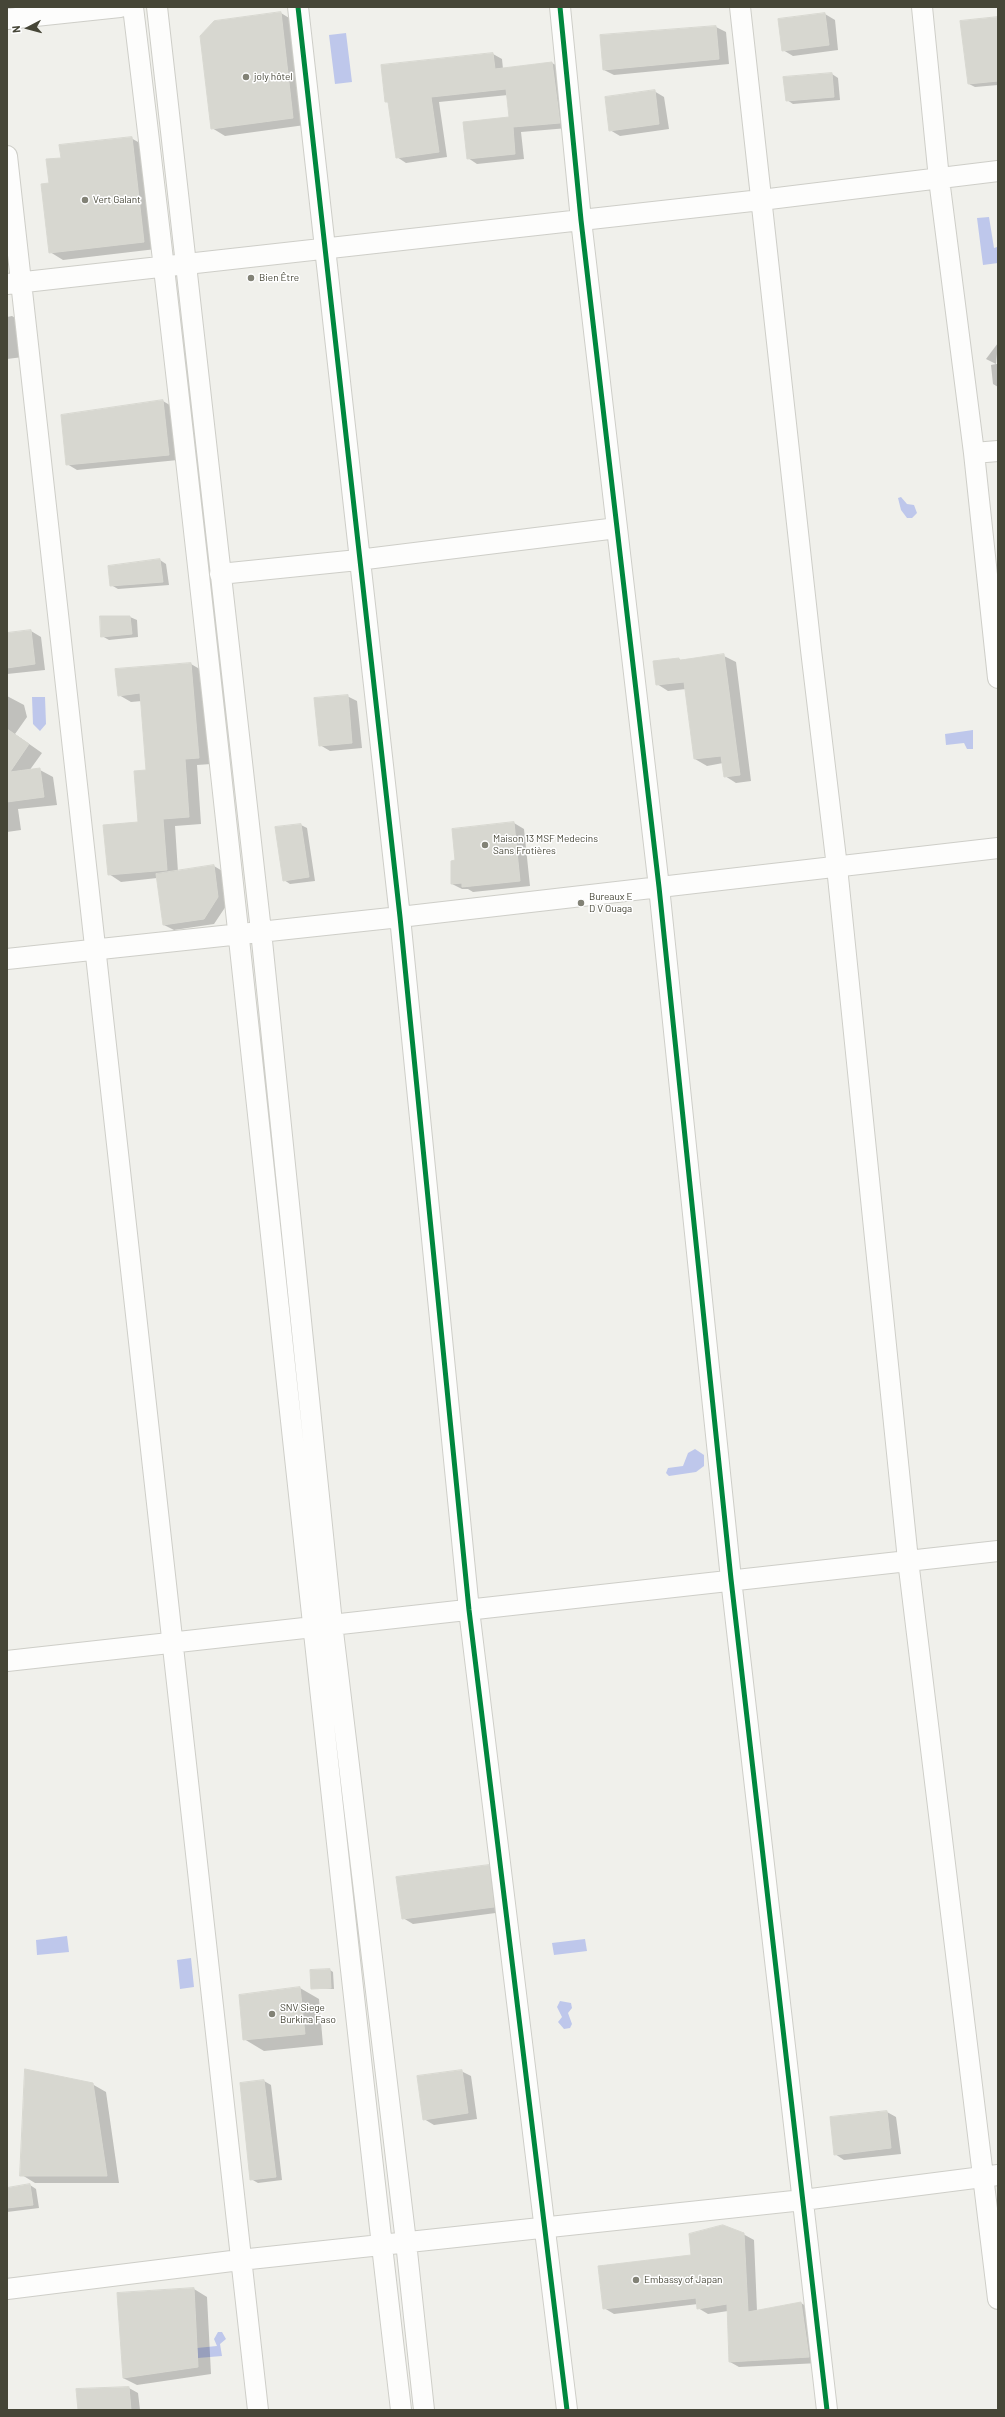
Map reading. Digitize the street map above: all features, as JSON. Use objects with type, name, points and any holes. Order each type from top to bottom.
[{"type":"street","points":[[7,19],[120,7]]},
{"type":"street","points":[[133,7],[240,933],[312,1626],[400,2410]]},
{"type":"street","points":[[157,7],[261,931],[332,1623],[406,2242],[424,2410]]},
{"type":"street","points":[[298,7],[358,560],[400,917],[469,1610],[567,2410]]},
{"type":"street","points":[[560,7],[581,220],[659,887],[731,1579],[827,2410]]},
{"type":"street","points":[[740,7],[809,634],[838,867],[908,1560],[991,2175],[998,2299]]},
{"type":"street","points":[[922,7],[939,179],[974,453],[998,678]]},
{"type":"street","points":[[7,156],[14,283],[96,948],[174,1644],[240,2260],[258,2410]]},
{"type":"street","points":[[14,283],[164,266],[186,266],[324,247],[761,200],[998,171]]},
{"type":"street","points":[[974,453],[998,450]]},
{"type":"street","points":[[220,574],[358,560],[617,528]]},
{"type":"street","points":[[7,959],[96,948],[400,917],[998,848]]},
{"type":"street","points":[[7,1661],[174,1644],[332,1623],[469,1610],[731,1579],[998,1551]]},
{"type":"street","points":[[7,2289],[381,2244],[803,2200],[991,2175]]},
{"type":"water","points":[[346,33],[352,82],[335,84],[329,35]]},
{"type":"water","points":[[989,217],[994,248],[997,247],[998,263],[983,265],[977,218]]},
{"type":"water","points":[[901,497],[907,504],[914,505],[917,513],[912,518],[907,518],[901,510],[898,498]]},
{"type":"water","points":[[32,697],[45,697],[46,724],[40,731],[33,724]]},
{"type":"water","points":[[973,730],[973,749],[967,749],[964,743],[946,745],[945,734]]},
{"type":"water","points":[[695,1449],[704,1455],[704,1466],[696,1472],[669,1476],[666,1473],[668,1468],[683,1466],[688,1453]]},
{"type":"water","points":[[67,1936],[69,1952],[37,1955],[36,1940]]},
{"type":"water","points":[[585,1939],[587,1951],[554,1955],[552,1943]]},
{"type":"water","points":[[191,1958],[194,1987],[180,1989],[177,1960]]},
{"type":"water","points":[[560,2001],[571,2003],[572,2008],[568,2013],[572,2024],[570,2028],[564,2029],[558,2022],[562,2017],[557,2007]]},
{"type":"water","points":[[218,2332],[222,2332],[226,2339],[220,2344],[222,2356],[198,2358],[197,2348],[217,2346],[214,2339]]},
{"type":"building","name":"joly hôtel","points":[[281,12],[293,118],[211,129],[200,36],[214,21]]},
{"type":"building","points":[[825,13],[829,45],[782,51],[778,19]]},
{"type":"building","points":[[998,17],[998,81],[968,84],[960,21]]},
{"type":"building","points":[[716,26],[719,59],[603,70],[600,35]]},
{"type":"building","points":[[493,53],[495,69],[552,62],[560,123],[513,127],[515,154],[467,159],[463,122],[509,117],[506,89],[431,97],[439,152],[396,158],[388,102],[385,102],[381,65]]},
{"type":"building","points":[[832,73],[834,97],[786,101],[783,77]]},
{"type":"building","points":[[655,90],[659,124],[609,131],[605,97]]},
{"type":"building","points":[[132,137],[144,242],[49,253],[41,184],[49,183],[46,159],[61,158],[59,145]]},
{"type":"building","points":[[163,400],[169,455],[66,465],[61,415]]},
{"type":"building","points":[[160,559],[163,582],[110,586],[108,566]]},
{"type":"building","points":[[100,616],[130,616],[132,634],[101,637]]},
{"type":"building","points":[[31,630],[35,664],[7,668],[7,633]]},
{"type":"building","points":[[724,654],[740,775],[724,777],[721,756],[694,759],[684,682],[656,685],[653,661],[679,658],[679,660]]},
{"type":"building","points":[[191,663],[199,758],[185,759],[189,817],[163,819],[167,870],[108,875],[103,825],[138,822],[134,771],[146,770],[140,693],[118,696],[115,669]]},
{"type":"building","points":[[348,695],[352,743],[319,746],[314,698]]},
{"type":"building","points":[[7,729],[29,744],[10,772],[40,768],[44,797],[7,802]]},
{"type":"building","name":"Maison 13 MSF Medecins Sans Frotières","points":[[514,822],[520,881],[462,887],[462,883],[451,884],[451,861],[455,860],[452,829]]},
{"type":"building","points":[[301,824],[309,877],[283,881],[275,827]]},
{"type":"building","points":[[214,865],[218,897],[204,919],[163,925],[156,874]]},
{"type":"building","points":[[489,1865],[494,1907],[402,1919],[396,1877]]},
{"type":"building","points":[[330,1969],[331,1988],[311,1989],[310,1970]]},
{"type":"building","name":"SNV Siege Burkina Faso","points":[[300,1987],[305,2034],[243,2040],[239,1995]]},
{"type":"building","points":[[25,2069],[93,2083],[107,2176],[20,2176]]},
{"type":"building","points":[[462,2070],[468,2113],[423,2120],[417,2076]]},
{"type":"building","points":[[264,2080],[276,2177],[250,2180],[240,2083]]},
{"type":"building","points":[[887,2111],[891,2148],[834,2155],[830,2117]]},
{"type":"building","points":[[30,2184],[33,2205],[7,2208],[7,2188]]},
{"type":"building","points":[[723,2225],[744,2233],[748,2312],[801,2302],[809,2357],[729,2362],[727,2304],[697,2309],[696,2298],[603,2309],[598,2266],[691,2255],[689,2234]]},
{"type":"building","points":[[194,2288],[198,2367],[123,2378],[117,2293]]},
{"type":"building","points":[[129,2387],[131,2410],[78,2410],[76,2389]]},
{"type":"cycle path","points":[[298,7],[400,917],[469,1610],[567,2410]]},
{"type":"cycle path","points":[[560,7],[581,220],[659,887],[731,1579],[827,2410]]},
{"type":"place","name":"joly hôtel","points":[[246,77]]},
{"type":"place","name":"Vert Galant","points":[[85,200]]},
{"type":"place","name":"Bien Être","points":[[251,278]]},
{"type":"place","name":"Maison 13 MSF Medecins Sans Frotières","points":[[485,845]]},
{"type":"place","name":"Bureaux E D V Ouaga","points":[[581,903]]},
{"type":"place","name":"SNV Siege Burkina Faso","points":[[272,2014]]},
{"type":"place","name":"Embassy of Japan","points":[[636,2280]]}]
